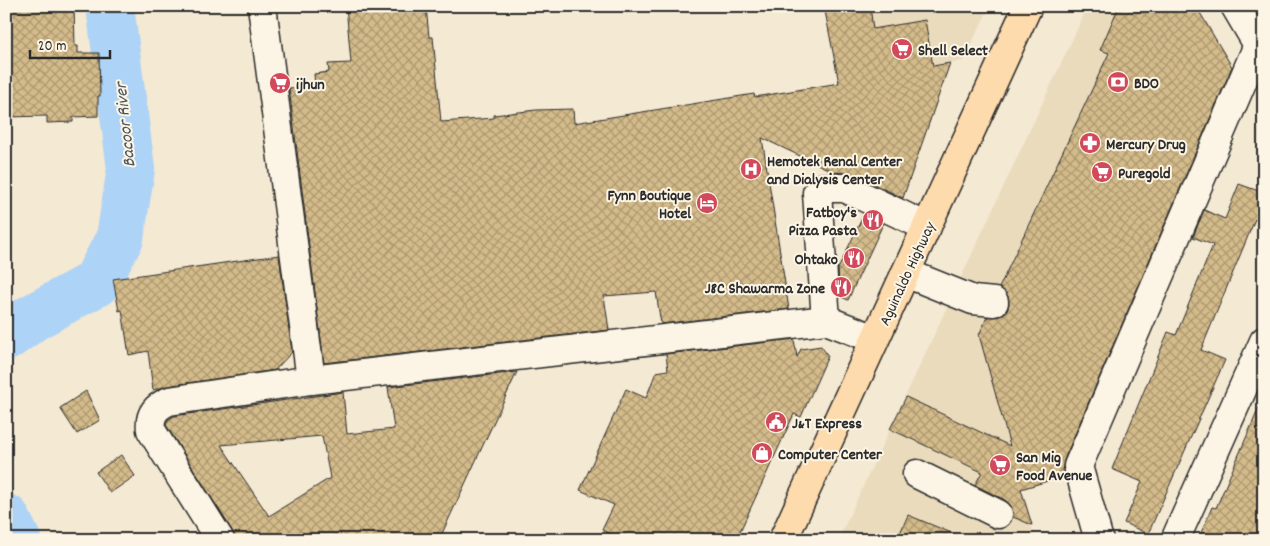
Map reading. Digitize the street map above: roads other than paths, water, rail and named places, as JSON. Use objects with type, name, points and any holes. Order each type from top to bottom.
[{"type":"highway","name":"Aguinaldo Highway","points":[[783,540],[1028,6]]},
{"type":"street","points":[[262,6],[311,380]]},
{"type":"street","points":[[1099,540],[1078,466],[1261,45],[1235,6]]},
{"type":"street","points":[[826,320],[817,193],[822,188],[845,188],[926,227]]},
{"type":"street","points":[[906,273],[985,306]]},
{"type":"street","points":[[220,540],[150,430],[150,419],[159,405],[180,398],[311,380],[826,320],[875,339]]},
{"type":"street","points":[[1175,540],[1264,341]]},
{"type":"street","points":[[917,474],[998,514]]},
{"type":"waterway","name":"Bacoor River","points":[[6,337],[32,318],[96,283],[120,238],[131,169],[110,6]]},
{"type":"waterway","name":"Bacoor River","points":[[6,518],[17,540]]},
{"type":"place","name":"Shell Select","points":[[902,49]]},
{"type":"place","name":"BDO","points":[[1118,82]]},
{"type":"place","name":"ijhun","points":[[280,83]]},
{"type":"place","name":"Mercury Drug","points":[[1090,143]]},
{"type":"place","name":"Hemotek Renal Center and Dialysis Center","points":[[751,169]]},
{"type":"place","name":"Puregold","points":[[1102,172]]},
{"type":"place","name":"Fynn Boutique Hotel","points":[[707,203]]},
{"type":"place","name":"Fatboy's Pizza Pasta","points":[[873,220]]},
{"type":"place","name":"Ohtako","points":[[854,258]]},
{"type":"place","name":"J8C Shawarma Zone","points":[[841,287]]},
{"type":"place","name":"J&T Express","points":[[776,422]]},
{"type":"place","name":"Computer Center","points":[[762,453]]},
{"type":"place","name":"San Mig Food Avenue","points":[[1000,465]]}]
